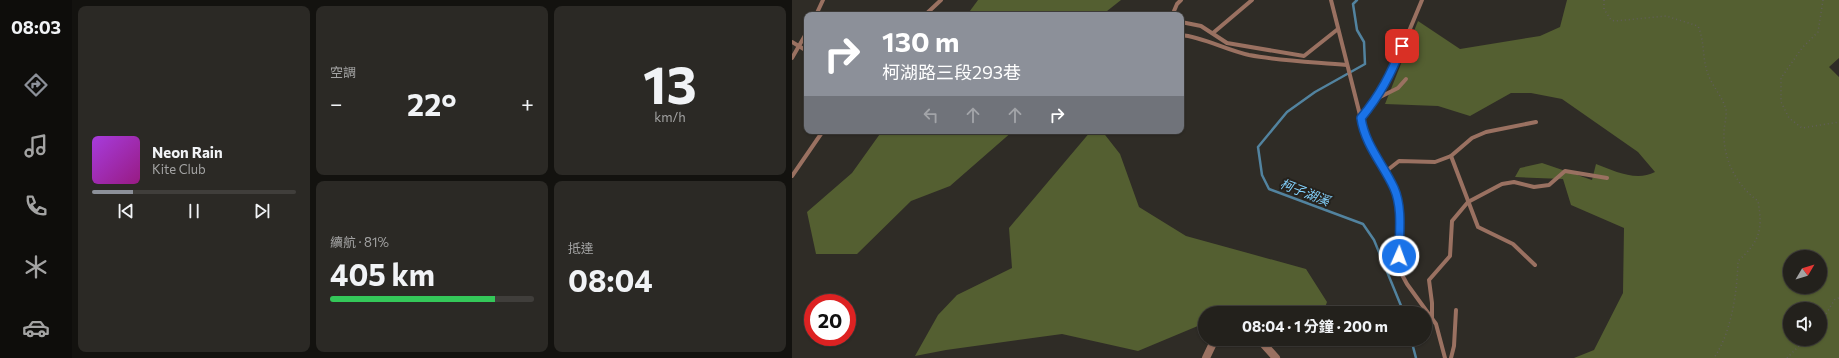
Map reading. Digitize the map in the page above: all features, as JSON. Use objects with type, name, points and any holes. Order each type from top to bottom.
[{"type":"street","points":[[1206,358],[1212,346]]},
{"type":"street","points":[[1265,346],[1276,358]]},
{"type":"lane","points":[[817,12],[823,0]]},
{"type":"lane","points":[[928,12],[941,0]]},
{"type":"lane","points":[[1174,12],[1177,4],[1181,0]]},
{"type":"lane","points":[[1213,33],[1252,0]]},
{"type":"lane","points":[[1331,0],[1361,118],[1363,132],[1394,190],[1398,206],[1400,271],[1407,284],[1423,306]]},
{"type":"lane","points":[[1361,118],[1378,98],[1392,72],[1422,0]]},
{"type":"lane","points":[[1184,23],[1201,26],[1226,43],[1304,56],[1338,29]]},
{"type":"lane","points":[[1184,37],[1204,40],[1222,48],[1249,55],[1347,65]]},
{"type":"lane","points":[[792,58],[804,38]]},
{"type":"lane","points":[[792,42],[804,49]]},
{"type":"lane","points":[[1378,98],[1398,88],[1406,79]]},
{"type":"lane","points":[[1385,172],[1399,162],[1435,162],[1451,156],[1472,138],[1486,132],[1536,122]]},
{"type":"lane","points":[[792,176],[821,134]]},
{"type":"lane","points":[[1451,156],[1478,227],[1513,244],[1535,265]]},
{"type":"lane","points":[[1432,306],[1429,280],[1450,256],[1452,221],[1468,202],[1502,184],[1514,182],[1534,187],[1549,185],[1566,171],[1607,178]]},
{"type":"lane","points":[[1451,358],[1454,346],[1456,310]]},
{"type":"lane","points":[[1432,319],[1436,324],[1445,358]]},
{"type":"path","points":[[1604,0],[1604,9],[1610,20],[1615,22],[1666,16],[1698,26],[1703,36],[1707,74],[1726,110],[1724,131],[1729,164],[1740,183],[1749,194],[1758,201],[1762,222],[1758,236],[1747,253],[1738,261],[1737,283],[1728,330],[1722,346],[1714,358]]},
{"type":"path","points":[[1823,0],[1818,32],[1802,48],[1781,78],[1781,102],[1789,118],[1802,128],[1839,122]]},
{"type":"path","points":[[1827,312],[1835,299],[1839,298]]},
{"type":"path","points":[[1787,358],[1799,346]]},
{"type":"green space","points":[[978,0],[1121,0],[1106,12],[969,12]]},
{"type":"green space","points":[[1567,0],[1839,0],[1839,58],[1829,67],[1839,77],[1839,358],[1574,358],[1594,350],[1623,293],[1624,228],[1571,205],[1563,179],[1515,177],[1520,168],[1542,163],[1592,180],[1596,164],[1633,176],[1648,175],[1655,172],[1638,152],[1562,99],[1531,93],[1511,93],[1470,116],[1438,106],[1385,104],[1418,21],[1460,49],[1540,36],[1560,27]]},
{"type":"green space","points":[[880,134],[1010,134],[950,186],[911,201],[857,254],[816,254],[807,212],[852,173]]},
{"type":"green space","points":[[1088,134],[1104,134],[1120,154],[1139,207],[1186,236],[1306,269],[1327,302],[1326,306],[1198,306],[1198,326],[1138,351],[1062,334],[946,350],[915,356],[938,315],[957,295],[1012,268],[1009,228]]},
{"type":"waterway","name":"柯子湖溪","points":[[1357,0],[1353,4],[1357,30],[1364,42],[1365,64],[1315,92],[1287,112],[1258,147],[1262,175],[1269,189],[1363,224],[1374,240],[1401,306]]},
{"type":"waterway","name":"柯子湖溪","points":[[1413,346],[1416,358]]},
{"type":"route","points":[[1399,256],[1400,229],[1398,206],[1394,190],[1363,132],[1361,118],[1378,98],[1392,72],[1402,46]]}]
